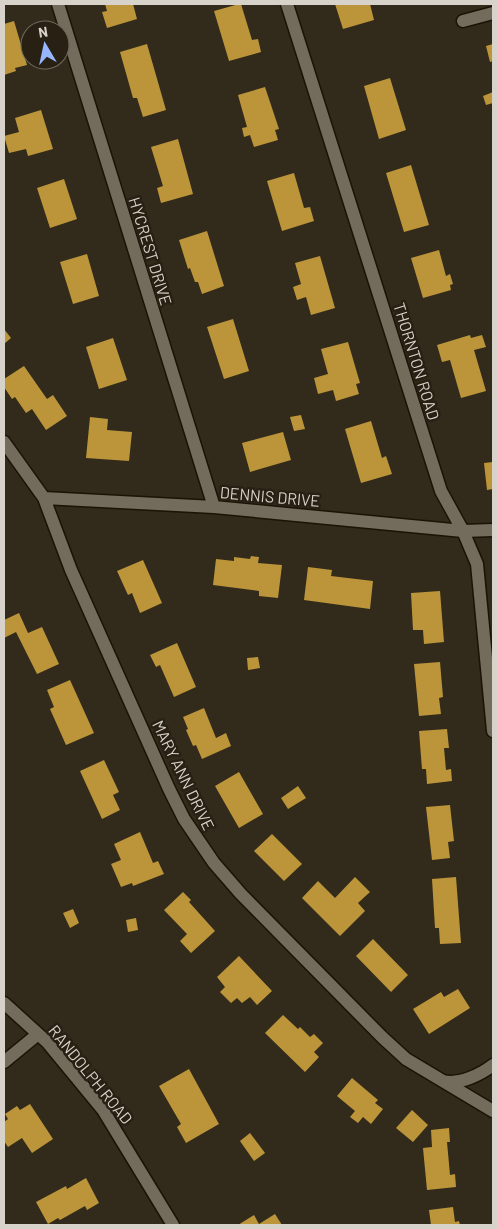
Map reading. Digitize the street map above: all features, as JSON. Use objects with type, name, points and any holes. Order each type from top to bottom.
[{"type":"street","name":"HYCREST DRIVE","points":[[58,4],[214,507]]},
{"type":"street","name":"THORNTON ROAD","points":[[287,4],[441,492],[463,531],[477,564],[493,731]]},
{"type":"street","points":[[463,21],[493,13]]},
{"type":"street","name":"MARY ANN DRIVE","points":[[4,442],[44,498],[71,570],[169,789],[184,819],[200,843],[241,894],[382,1037],[406,1059],[493,1112]]},
{"type":"street","name":"DENNIS DRIVE","points":[[44,498],[214,507],[463,531],[493,530]]},
{"type":"street","name":"RANDOLPH ROAD","points":[[4,1003],[48,1042],[103,1110],[173,1225]]},
{"type":"street","points":[[4,1062],[38,1034]]},
{"type":"street","points":[[443,1081],[451,1083],[464,1080],[493,1065]]},
{"type":"building","points":[[105,4],[133,4],[137,19],[107,28],[102,12],[107,11]]},
{"type":"building","points":[[241,4],[252,40],[258,39],[261,52],[229,61],[214,11]]},
{"type":"building","points":[[335,4],[370,4],[374,20],[343,29]]},
{"type":"building","points":[[14,21],[20,41],[20,67],[15,68],[16,71],[4,75],[4,24]]},
{"type":"building","points":[[147,44],[166,110],[143,117],[137,98],[133,98],[120,52]]},
{"type":"building","points":[[493,44],[493,61],[490,62],[486,46]]},
{"type":"building","points":[[390,78],[406,130],[379,139],[364,86]]},
{"type":"building","points":[[265,87],[279,129],[275,130],[278,140],[254,147],[250,135],[244,137],[242,128],[247,127],[238,95]]},
{"type":"building","points":[[493,92],[493,103],[486,105],[483,96]]},
{"type":"building","points":[[41,110],[53,149],[28,156],[26,149],[9,153],[4,136],[19,132],[15,118]]},
{"type":"building","points":[[178,139],[193,194],[161,203],[157,188],[163,186],[151,147]]},
{"type":"building","points":[[411,165],[429,225],[404,232],[386,173]]},
{"type":"building","points":[[294,173],[304,208],[310,207],[314,221],[282,231],[267,181]]},
{"type":"building","points":[[64,179],[77,219],[50,228],[37,188]]},
{"type":"building","points":[[207,231],[224,286],[202,294],[198,282],[195,282],[190,268],[188,269],[179,240]]},
{"type":"building","points":[[439,250],[446,276],[450,274],[453,284],[450,285],[451,290],[423,298],[411,258]]},
{"type":"building","points":[[87,254],[99,296],[73,304],[60,262]]},
{"type":"building","points":[[320,256],[335,308],[311,315],[306,297],[297,300],[293,287],[301,284],[295,263]]},
{"type":"building","points":[[233,319],[249,371],[224,379],[207,327]]},
{"type":"building","points":[[4,329],[11,338],[4,344]]},
{"type":"building","points":[[470,335],[471,338],[482,335],[486,347],[474,350],[486,391],[461,398],[450,360],[442,362],[437,345]]},
{"type":"building","points":[[113,338],[127,380],[99,389],[86,347]]},
{"type":"building","points":[[348,342],[360,383],[356,384],[359,394],[336,401],[333,390],[318,394],[314,378],[328,374],[321,349]]},
{"type":"building","points":[[24,366],[47,399],[53,395],[67,416],[46,430],[32,409],[26,413],[15,397],[12,399],[4,387],[4,379]]},
{"type":"building","points":[[301,415],[305,429],[294,431],[290,417]]},
{"type":"building","points":[[90,417],[108,419],[107,430],[132,432],[129,461],[86,458]]},
{"type":"building","points":[[371,421],[382,458],[386,456],[392,474],[361,483],[345,429]]},
{"type":"building","points":[[283,432],[291,460],[250,472],[242,443]]},
{"type":"building","points":[[493,462],[493,489],[487,490],[484,463]]},
{"type":"building","points":[[251,556],[259,557],[258,563],[282,565],[278,598],[259,596],[259,591],[213,585],[216,559],[234,561],[234,557],[250,559]]},
{"type":"building","points":[[143,560],[162,603],[140,613],[132,593],[128,595],[117,571]]},
{"type":"building","points":[[308,567],[332,570],[331,576],[373,581],[370,609],[304,600]]},
{"type":"building","points":[[440,591],[444,642],[424,644],[423,630],[413,630],[411,593]]},
{"type":"building","points":[[19,613],[28,633],[42,627],[59,664],[37,674],[16,632],[4,638],[4,620]]},
{"type":"building","points":[[177,643],[196,687],[174,697],[160,665],[156,667],[150,655]]},
{"type":"building","points":[[258,657],[260,668],[248,670],[247,658]]},
{"type":"building","points":[[440,662],[443,697],[439,698],[441,714],[419,716],[414,664]]},
{"type":"building","points":[[70,680],[94,733],[66,745],[50,709],[54,707],[47,690]]},
{"type":"building","points":[[204,708],[216,738],[226,733],[231,746],[202,759],[196,745],[193,746],[183,717]]},
{"type":"building","points":[[447,729],[449,748],[444,748],[446,770],[451,769],[452,781],[427,784],[426,769],[422,769],[419,731]]},
{"type":"building","points":[[104,760],[119,792],[113,795],[120,810],[102,819],[80,771]]},
{"type":"building","points":[[239,772],[263,814],[239,828],[215,786]]},
{"type":"building","points":[[298,786],[306,798],[288,809],[281,798]]},
{"type":"building","points":[[450,805],[454,841],[448,842],[450,858],[432,860],[426,807]]},
{"type":"building","points":[[140,832],[153,863],[158,861],[164,874],[133,886],[132,883],[121,887],[111,864],[121,860],[114,844]]},
{"type":"building","points":[[272,834],[302,864],[284,881],[254,851]]},
{"type":"building","points":[[355,877],[370,892],[358,903],[365,911],[340,936],[302,898],[318,881],[335,898]]},
{"type":"building","points":[[456,877],[461,943],[440,944],[439,928],[435,928],[432,879]]},
{"type":"building","points":[[183,892],[191,900],[189,902],[215,931],[191,953],[180,941],[187,934],[164,910]]},
{"type":"building","points":[[73,909],[79,923],[70,928],[63,913]]},
{"type":"building","points":[[136,918],[138,930],[128,932],[126,920]]},
{"type":"building","points":[[373,939],[408,975],[391,992],[356,956]]},
{"type":"building","points":[[239,956],[272,991],[257,1005],[250,997],[242,1003],[237,998],[231,1003],[220,992],[225,987],[217,977]]},
{"type":"building","points":[[458,989],[470,1008],[429,1034],[413,1009],[441,992],[444,997]]},
{"type":"building","points":[[283,1015],[298,1029],[300,1027],[310,1037],[314,1034],[323,1043],[314,1052],[319,1057],[305,1072],[265,1033]]},
{"type":"building","points":[[189,1069],[219,1124],[186,1143],[177,1127],[181,1124],[159,1086]]},
{"type":"building","points":[[352,1078],[378,1100],[375,1103],[383,1109],[371,1124],[363,1117],[358,1123],[350,1117],[355,1111],[337,1096]]},
{"type":"building","points":[[30,1104],[53,1139],[32,1153],[22,1138],[8,1147],[4,1141],[4,1122],[8,1119],[5,1114],[17,1106],[20,1110]]},
{"type":"building","points":[[412,1110],[428,1125],[413,1142],[396,1128]]},
{"type":"building","points":[[449,1128],[450,1142],[447,1142],[450,1175],[455,1174],[456,1187],[427,1190],[423,1148],[432,1147],[431,1130]]},
{"type":"building","points":[[250,1133],[265,1153],[254,1161],[240,1141]]},
{"type":"building","points":[[86,1178],[99,1203],[87,1210],[85,1206],[60,1220],[58,1218],[48,1224],[36,1202],[66,1186],[67,1189]]},
{"type":"building","points":[[453,1207],[455,1222],[459,1221],[460,1225],[431,1225],[429,1210]]},
{"type":"building","points":[[275,1214],[282,1225],[238,1225],[254,1215],[259,1224]]}]
